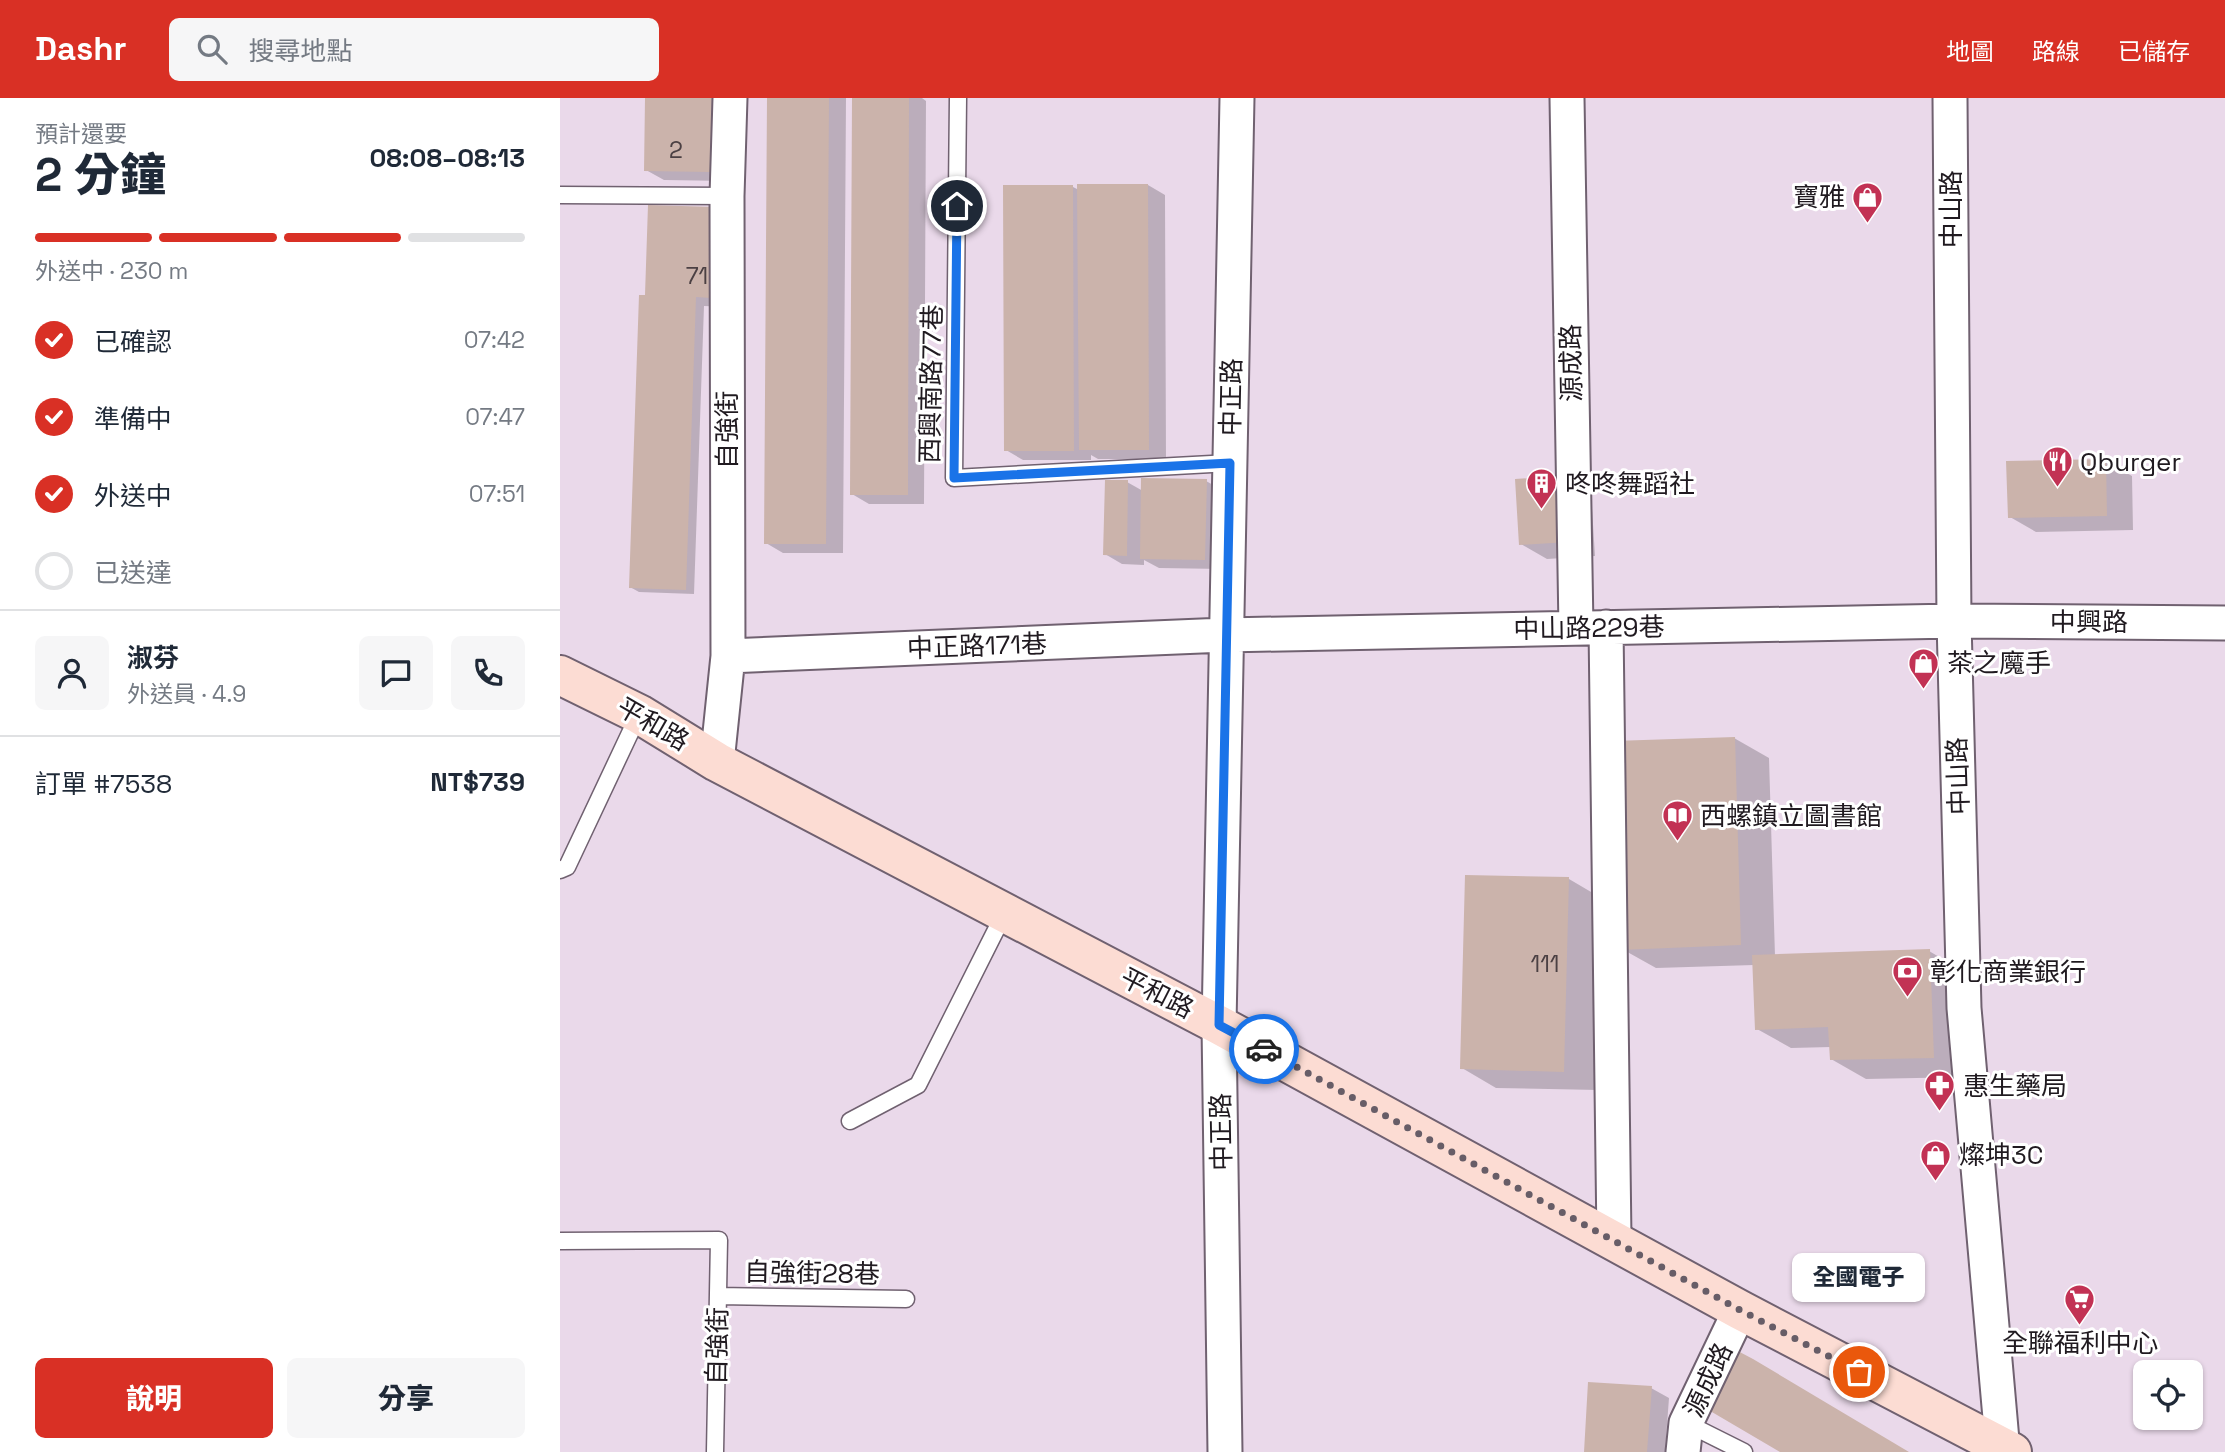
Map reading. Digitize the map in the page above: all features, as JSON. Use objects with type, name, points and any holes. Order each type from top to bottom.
[{"type":"main road","name":"平和路","points":[[560,675],[639,714],[717,762],[1219,1025],[1740,1310],[2006,1450]]},
{"type":"street","name":"自強街","points":[[717,762],[728,656],[727,196],[730,98]]},
{"type":"street","name":"中正路","points":[[1225,1452],[1219,1025],[1237,98]]},
{"type":"street","name":"源成路","points":[[1567,98],[1591,628],[1614,1239]]},
{"type":"street","name":"中山路","points":[[1950,98],[1954,621],[1965,1008],[2006,1450]]},
{"type":"street","name":"中山路229巷","points":[[1225,635],[1954,621]]},
{"type":"street","name":"中興路","points":[[1954,621],[2225,623]]},
{"type":"street","name":"中正路171巷","points":[[728,656],[1225,635]]},
{"type":"street","name":"源成路","points":[[1685,1438],[1740,1310]]},
{"type":"lane","name":"西興南路77巷","points":[[958,98],[954,478],[1230,463]]},
{"type":"lane","points":[[560,195],[727,196]]},
{"type":"lane","points":[[560,870],[567,867],[639,714]]},
{"type":"lane","points":[[850,1121],[918,1085],[1004,914]]},
{"type":"lane","name":"自強街","points":[[560,1241],[719,1240],[715,1452]]},
{"type":"lane","name":"自強街28巷","points":[[718,1296],[906,1299]]},
{"type":"lane","points":[[1685,1438],[1744,1452]]},
{"type":"building","points":[[645,98],[712,98],[711,172],[644,171]]},
{"type":"building","points":[[767,98],[829,98],[826,544],[764,544]]},
{"type":"building","points":[[852,98],[909,98],[908,495],[850,495]]},
{"type":"building","points":[[1077,184],[1148,184],[1149,450],[1079,450]]},
{"type":"building","points":[[1003,185],[1073,185],[1074,451],[1004,451]]},
{"type":"building","points":[[648,205],[715,207],[711,298],[696,297],[686,590],[629,588],[639,295],[645,295]]},
{"type":"building","name":"Qburger","points":[[2106,459],[2107,516],[2008,518],[2006,461]]},
{"type":"building","name":"咚咚舞蹈社","points":[[1565,476],[1569,542],[1519,545],[1515,479]]},
{"type":"building","points":[[1141,478],[1207,479],[1205,560],[1140,559]]},
{"type":"building","points":[[1105,480],[1128,480],[1127,556],[1103,555]]},
{"type":"building","name":"西螺鎮立圖書館","points":[[1735,737],[1741,945],[1620,950],[1613,741]]},
{"type":"building","points":[[1465,875],[1569,877],[1564,1072],[1460,1069]]},
{"type":"building","points":[[1930,949],[1934,1058],[1830,1060],[1828,1027],[1755,1030],[1752,955]]},
{"type":"building","points":[[1734,1349],[1909,1452],[1780,1452],[1700,1405]]},
{"type":"building","points":[[1588,1382],[1652,1386],[1647,1452],[1584,1452]]},
{"type":"way so far","points":[[1264,1049],[1740,1310],[1859,1372]]},
{"type":"place","name":"寶雅","points":[[1868,224]]},
{"type":"place","name":"Qburger","points":[[2057,489]]},
{"type":"place","name":"咚咚舞蹈社","points":[[1542,511]]},
{"type":"place","name":"茶之魔手","points":[[1924,690]]},
{"type":"place","name":"西螺鎮立圖書館","points":[[1677,843]]},
{"type":"place","name":"彰化商業銀行","points":[[1907,999]]},
{"type":"place","name":"惠生藥局","points":[[1940,1113]]},
{"type":"place","name":"燦坤3C","points":[[1936,1182]]},
{"type":"place","name":"全聯福利中心","points":[[2080,1327]]},
{"type":"place","name":"全國電子","points":[[1859,1372]]},
{"type":"route","points":[[957,206],[954,478],[1230,463],[1219,1025],[1264,1049]]}]
